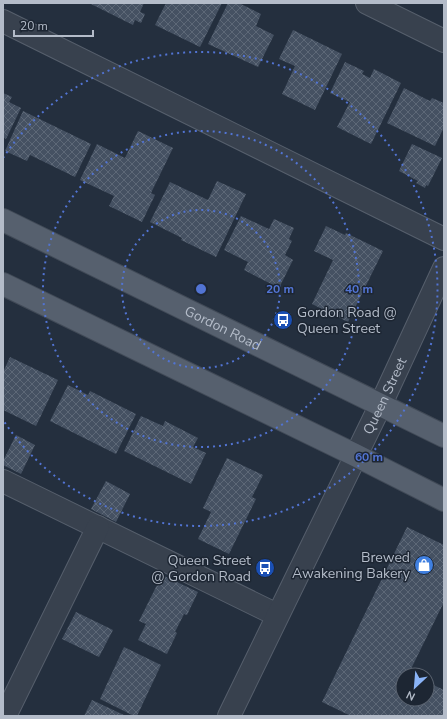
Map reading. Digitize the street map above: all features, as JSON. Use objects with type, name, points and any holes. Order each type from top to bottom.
[{"type":"main road","name":"Gordon Road","points":[[3,220],[444,436]]},
{"type":"main road","points":[[3,284],[355,455],[444,500]]},
{"type":"street","points":[[367,3],[444,41]]},
{"type":"street","points":[[3,21],[444,239]]},
{"type":"street","name":"Queen Street","points":[[231,715],[277,615],[381,404],[444,268]]},
{"type":"street","points":[[3,481],[277,615]]},
{"type":"street","points":[[5,716],[98,527]]},
{"type":"building","points":[[89,3],[144,3],[140,12],[145,14],[141,23],[135,20],[133,25]]},
{"type":"building","points":[[166,3],[222,3],[200,47],[155,25]]},
{"type":"building","points":[[228,3],[239,3],[261,14],[256,26],[274,35],[258,67],[208,44]]},
{"type":"building","points":[[293,30],[342,54],[315,110],[282,94],[295,66],[279,59]]},
{"type":"building","points":[[345,62],[364,71],[362,74],[370,78],[374,69],[401,83],[371,144],[337,127],[350,102],[330,93]]},
{"type":"building","points":[[404,88],[430,101],[432,98],[444,103],[444,127],[435,146],[387,123]]},
{"type":"building","points":[[3,93],[12,97],[9,102],[21,108],[6,139],[3,137]]},
{"type":"building","points":[[23,111],[91,144],[75,177],[30,155],[27,161],[5,151]]},
{"type":"building","points":[[138,131],[173,148],[151,193],[155,195],[142,222],[109,206],[114,196],[80,180],[97,144],[125,158]]},
{"type":"building","points":[[412,144],[442,158],[428,186],[426,185],[425,188],[416,183],[418,181],[399,171]]},
{"type":"building","points":[[217,181],[246,194],[216,257],[181,240],[182,238],[150,222],[170,182],[208,200]]},
{"type":"building","points":[[241,216],[269,229],[274,219],[294,228],[289,239],[292,241],[285,255],[293,260],[279,288],[244,270],[248,262],[224,250]]},
{"type":"building","points":[[326,226],[345,235],[346,233],[383,251],[348,322],[312,304],[333,260],[314,251]]},
{"type":"building","points":[[10,357],[58,380],[36,426],[3,410],[3,372]]},
{"type":"building","points":[[68,385],[88,395],[90,391],[136,414],[116,454],[50,421]]},
{"type":"building","points":[[141,416],[163,426],[165,421],[198,438],[193,447],[206,453],[191,484],[124,451]]},
{"type":"building","points":[[16,435],[35,445],[21,474],[3,465],[3,461]]},
{"type":"building","points":[[227,458],[263,475],[252,497],[256,499],[229,554],[198,539],[211,512],[203,508]]},
{"type":"building","points":[[106,481],[130,494],[116,522],[91,509]]},
{"type":"building","points":[[407,527],[444,545],[444,602],[412,667],[395,667],[395,707],[435,707],[435,686],[444,690],[444,716],[351,716],[322,702]]},
{"type":"building","points":[[162,575],[198,592],[187,615],[184,614],[175,632],[177,633],[167,654],[138,640],[146,624],[139,621]]},
{"type":"building","points":[[76,612],[113,630],[99,657],[62,639]]},
{"type":"building","points":[[124,647],[161,665],[137,716],[134,716],[100,699]]},
{"type":"building","points":[[92,700],[126,716],[84,716]]},
{"type":"place","name":"Gordon Road @ Queen Street","points":[[283,320]]},
{"type":"place","name":"Brewed Awakening Bakery","points":[[424,565]]},
{"type":"place","name":"Queen Street @ Gordon Road","points":[[265,568]]}]
